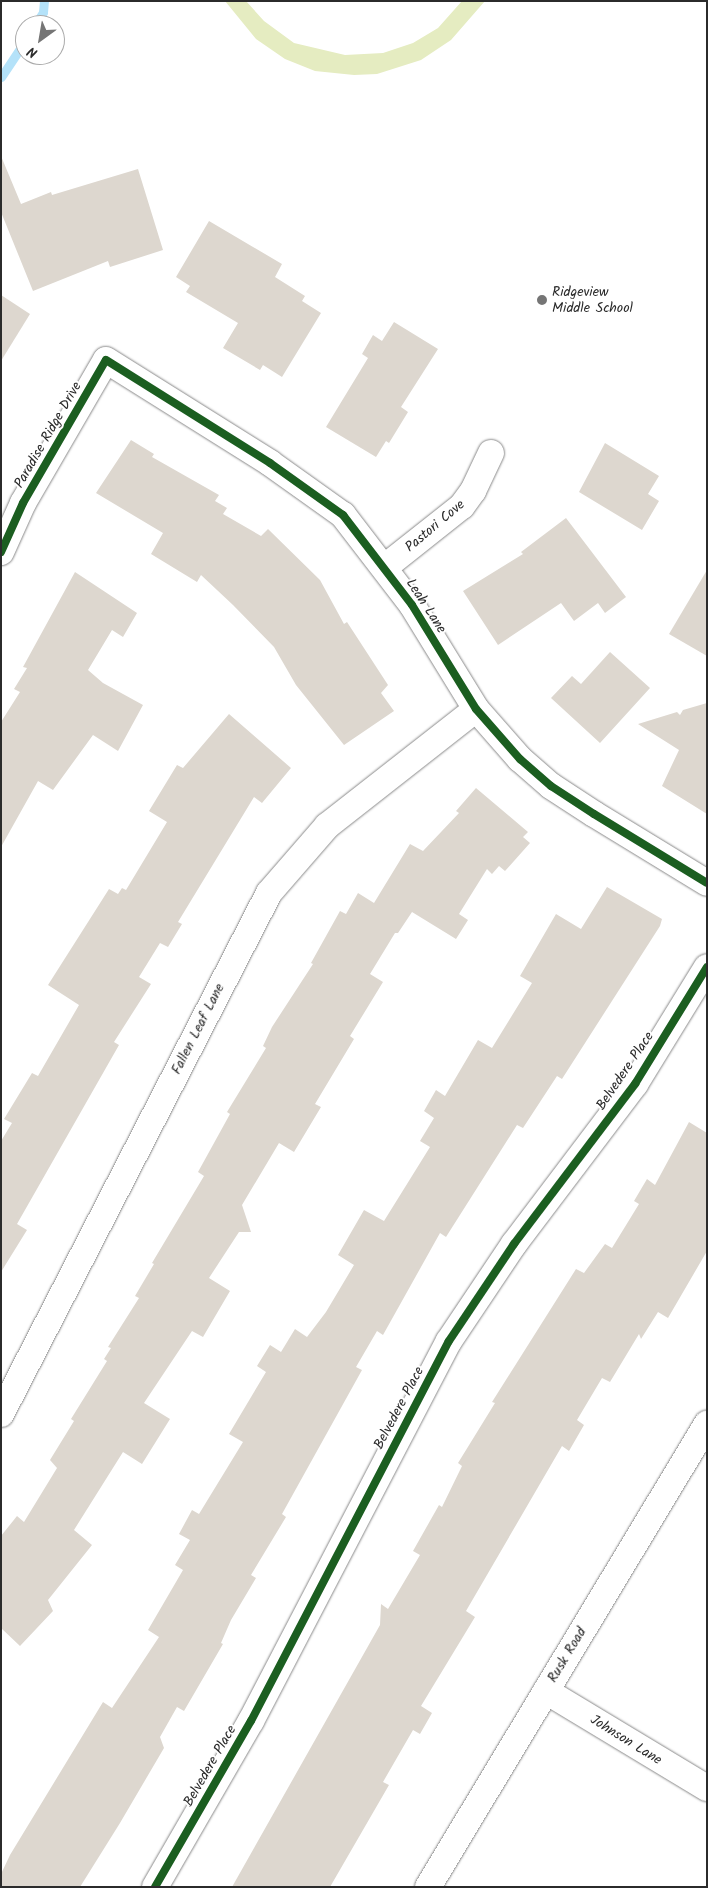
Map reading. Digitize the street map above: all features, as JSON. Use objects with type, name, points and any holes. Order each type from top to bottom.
[{"type":"street","name":"Paradise Ridge Drive","points":[[1,552],[23,503],[106,360]]},
{"type":"street","name":"Leah Lane","points":[[106,360],[270,463],[343,516],[385,567],[412,605],[476,709],[520,759],[551,786],[707,883]]},
{"type":"street","name":"Pastori Cove","points":[[385,567],[462,506],[473,491],[491,453]]},
{"type":"street","name":"Fallen Leaf Lane","points":[[1,1414],[269,893],[327,826],[476,709]]},
{"type":"street","name":"Belvedere Place","points":[[155,1887],[251,1721],[449,1341],[514,1244],[635,1084],[707,967]]},
{"type":"street","name":"Rusk Road","points":[[428,1887],[707,1424]]},
{"type":"street","name":"Johnson Lane","points":[[546,1691],[707,1788]]},
{"type":"green space","points":[[225,1],[246,1],[264,21],[294,43],[345,55],[383,53],[413,43],[438,28],[462,1],[485,1],[451,40],[421,60],[377,74],[354,75],[315,71],[285,59],[256,39]]},
{"type":"building","points":[[1,156],[21,204],[51,192],[52,195],[138,169],[163,250],[110,267],[108,261],[33,291],[1,212]]},
{"type":"building","points":[[209,221],[282,264],[275,277],[305,296],[302,301],[321,313],[282,377],[263,365],[260,370],[223,348],[238,323],[186,292],[190,286],[176,277]]},
{"type":"building","points":[[1,295],[30,314],[1,361]]},
{"type":"building","points":[[394,322],[438,349],[401,407],[408,412],[389,443],[386,441],[376,457],[326,427],[368,358],[362,354],[373,335],[382,341]]},
{"type":"building","points":[[131,440],[154,454],[152,457],[219,495],[215,501],[227,508],[223,514],[261,536],[268,529],[320,580],[344,624],[347,622],[388,685],[381,693],[394,711],[344,745],[296,685],[274,647],[233,605],[201,575],[197,582],[151,554],[163,533],[96,493]]},
{"type":"building","points":[[605,443],[659,476],[648,494],[659,501],[642,530],[579,492]]},
{"type":"building","points":[[566,518],[626,597],[605,613],[598,603],[574,621],[561,603],[498,645],[463,591],[523,554],[521,552]]},
{"type":"building","points":[[707,570],[707,656],[669,634]]},
{"type":"building","points":[[75,572],[137,613],[123,637],[112,630],[88,670],[103,683],[143,705],[118,751],[93,735],[53,790],[38,781],[1,847],[1,722],[20,692],[14,689],[27,668],[23,667]]},
{"type":"building","points":[[610,652],[650,688],[600,743],[551,698],[572,676],[581,684]]},
{"type":"building","points":[[707,703],[707,814],[662,786],[679,750],[638,724],[677,712],[680,715],[683,710]]},
{"type":"building","points":[[229,714],[291,768],[262,803],[254,797],[178,922],[182,924],[168,947],[160,943],[139,977],[151,984],[114,1042],[119,1045],[17,1224],[27,1230],[1,1272],[1,1141],[12,1123],[4,1119],[32,1073],[38,1076],[79,1005],[48,985],[109,889],[118,894],[122,888],[126,890],[167,822],[149,811],[177,765],[183,768]]},
{"type":"building","points":[[476,788],[528,832],[523,837],[530,843],[505,871],[499,866],[492,874],[487,869],[459,914],[468,920],[456,939],[412,912],[398,933],[395,933],[370,974],[383,982],[350,1036],[354,1039],[315,1104],[321,1107],[294,1152],[279,1143],[242,1205],[251,1232],[239,1232],[209,1278],[230,1291],[203,1337],[192,1331],[144,1403],[170,1419],[142,1464],[123,1452],[74,1530],[92,1545],[48,1600],[53,1611],[20,1646],[1,1628],[1,1536],[17,1516],[24,1522],[57,1468],[50,1460],[74,1421],[71,1419],[107,1361],[104,1359],[111,1348],[108,1347],[139,1298],[135,1296],[154,1264],[152,1263],[204,1176],[198,1172],[230,1114],[227,1112],[266,1048],[263,1046],[272,1027],[313,964],[311,963],[340,911],[346,914],[358,893],[374,903],[410,844],[423,851],[459,813],[456,811]]},
{"type":"building","points":[[607,887],[662,919],[660,926],[562,1079],[557,1076],[523,1128],[517,1125],[446,1237],[440,1233],[383,1335],[377,1331],[356,1367],[362,1370],[282,1514],[286,1517],[251,1575],[256,1578],[231,1620],[221,1643],[223,1644],[184,1711],[177,1707],[160,1737],[164,1748],[120,1823],[80,1887],[1,1887],[1,1874],[10,1855],[103,1702],[112,1708],[159,1637],[148,1630],[183,1570],[175,1565],[190,1540],[179,1534],[192,1510],[199,1514],[243,1442],[229,1434],[266,1372],[257,1366],[270,1345],[281,1352],[295,1329],[307,1337],[326,1312],[354,1265],[338,1255],[364,1210],[384,1221],[430,1147],[420,1141],[434,1118],[424,1111],[436,1090],[445,1096],[478,1040],[492,1048],[532,983],[520,976],[556,914],[581,929]]},
{"type":"building","points":[[689,1122],[707,1133],[707,1251],[668,1318],[658,1312],[641,1339],[639,1334],[610,1382],[602,1378],[577,1420],[584,1425],[569,1451],[562,1446],[466,1611],[475,1617],[421,1706],[432,1713],[420,1734],[413,1730],[383,1782],[389,1785],[330,1887],[232,1887],[380,1625],[381,1604],[388,1609],[420,1555],[413,1551],[439,1505],[442,1507],[462,1466],[458,1463],[495,1403],[492,1402],[576,1269],[584,1273],[605,1244],[612,1248],[639,1204],[634,1201],[647,1179],[655,1185]]},
{"type":"waterway","points":[[41,15],[44,1]]},
{"type":"waterway","points":[[1,77],[15,56]]},
{"type":"cycle path","points":[[1,552],[23,503],[106,360],[270,463],[343,515],[412,605],[476,709],[520,759],[551,786],[707,883]]},
{"type":"cycle path","points":[[155,1887],[251,1721],[449,1341],[514,1244],[635,1084],[707,967]]},
{"type":"place","name":"Ridgeview Middle School","points":[[542,300]]}]
